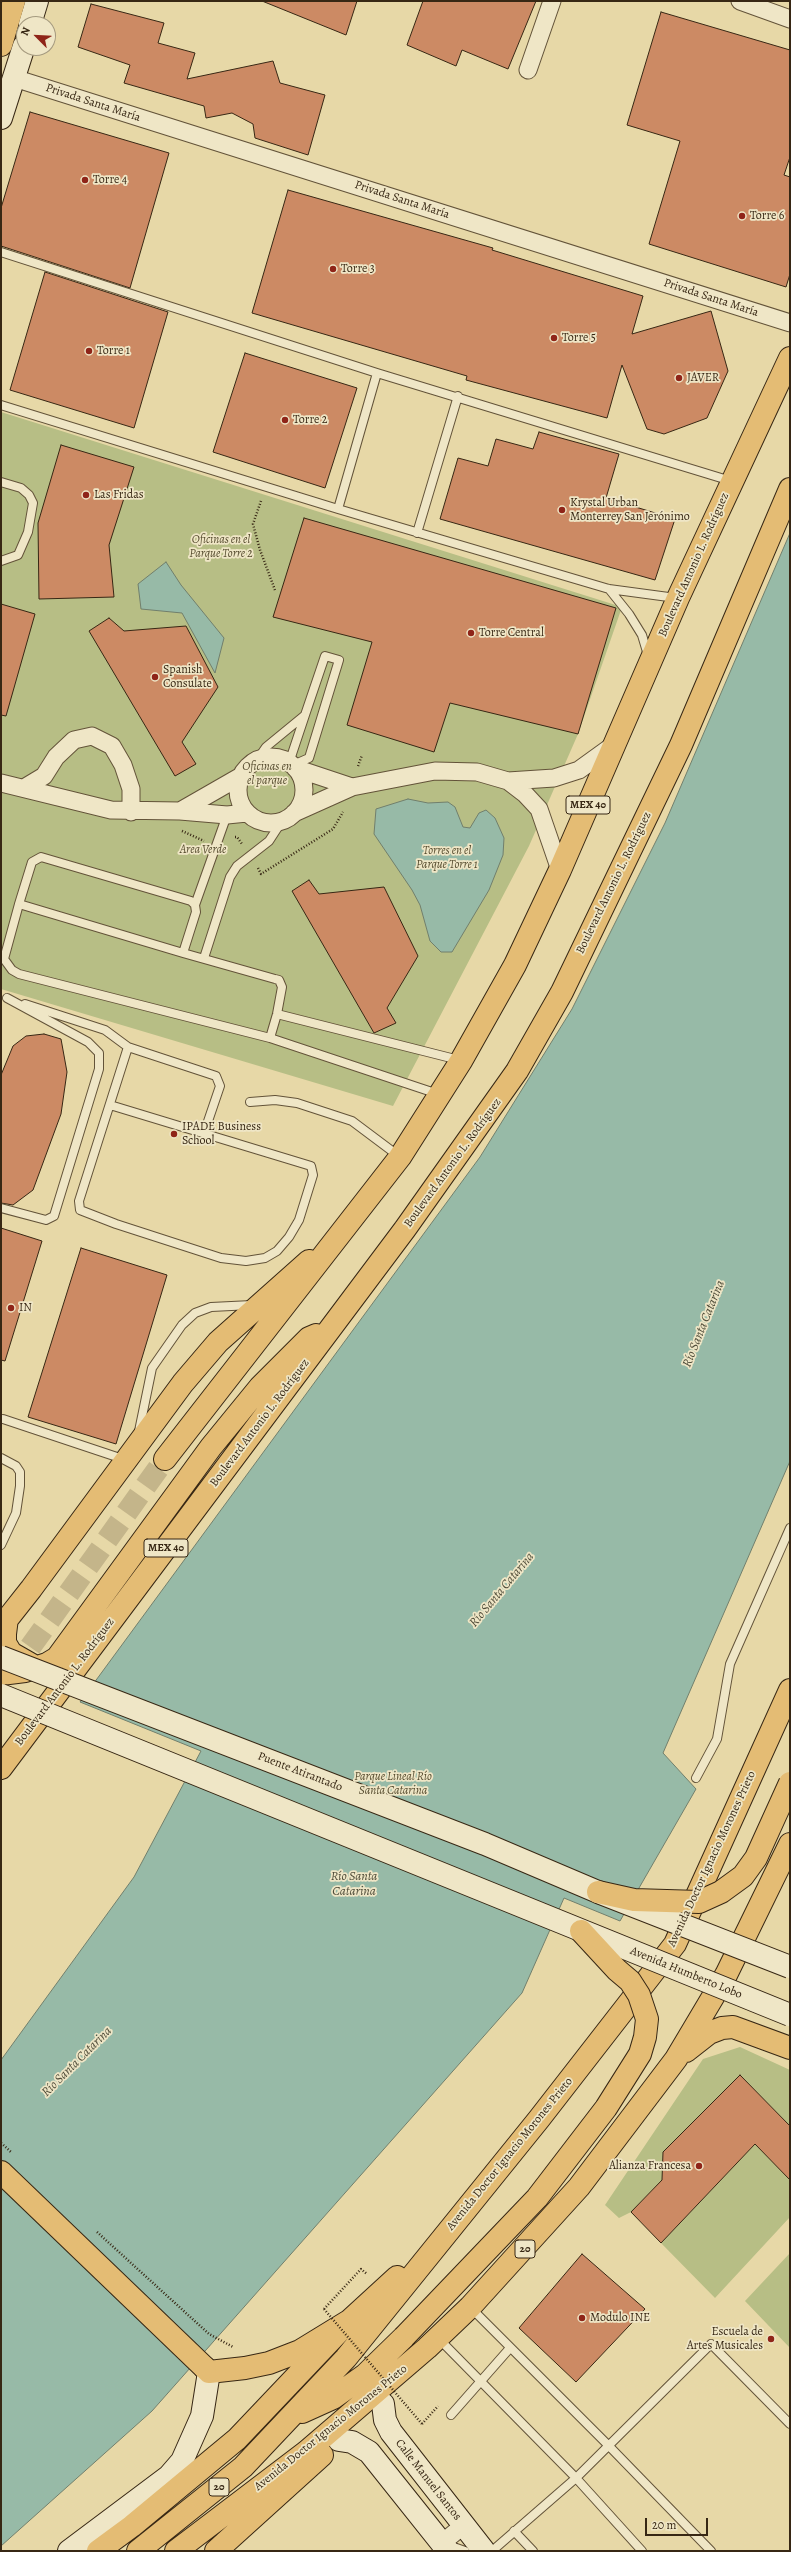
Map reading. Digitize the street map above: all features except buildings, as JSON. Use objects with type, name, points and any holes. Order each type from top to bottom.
[{"type":"main road","points":[[1,45],[14,1]]},
{"type":"main road","points":[[32,16],[37,1]]},
{"type":"main road","points":[[1,118],[21,56]]},
{"type":"main road","name":"Boulevard Antonio L. Rodríguez","points":[[166,1459],[345,1230],[400,1157],[462,1061],[515,965],[560,870],[678,598],[790,358]]},
{"type":"main road","name":"Boulevard Antonio L. Rodríguez","points":[[1,1768],[331,1328],[467,1144],[517,1071],[562,992],[681,745],[790,489]]},
{"type":"main road","points":[[47,1664],[30,1665],[11,1653],[4,1634],[4,1622],[32,1590],[183,1383],[218,1342],[257,1305],[345,1230]]},
{"type":"main road","points":[[1,1674],[16,1673],[47,1664],[57,1658],[211,1447],[260,1386],[309,1338],[331,1328]]},
{"type":"main road","name":"Puente Atirantado","points":[[1,1656],[485,1844],[598,1892]]},
{"type":"main road","name":"Avenida Doctor Ignacio Morones Prieto","points":[[138,2551],[243,2467],[294,2416],[346,2358],[539,2119],[675,1944],[790,1690]]},
{"type":"main road","points":[[1,1695],[581,1931],[617,1970],[630,1981],[639,1995],[647,2019],[645,2037],[640,2054],[606,2108],[536,2198],[404,2337],[364,2376],[333,2398],[294,2416]]},
{"type":"main road","points":[[598,1892],[634,1900],[699,1902],[721,1892],[743,1876],[756,1858],[790,1784]]},
{"type":"main road","name":"Avenida Doctor Ignacio Morones Prieto","points":[[176,2551],[306,2452],[433,2343],[470,2307],[579,2187],[676,2059],[726,1975],[785,1870],[790,1844]]},
{"type":"main road","points":[[598,1892],[790,1967]]},
{"type":"main road","name":"Avenida Humberto Lobo","points":[[581,1931],[790,2015]]},
{"type":"main road","points":[[676,2059],[709,2033],[722,2028],[733,2028],[748,2032],[790,2048]]},
{"type":"main road","points":[[1,2172],[207,2370],[245,2368],[280,2359],[300,2352],[349,2321]]},
{"type":"main road","points":[[98,2551],[132,2526],[237,2439],[349,2321],[458,2220]]},
{"type":"main road","points":[[216,2551],[339,2440],[383,2404],[404,2381],[433,2343]]},
{"type":"main road","points":[[68,2551],[169,2476],[182,2461],[202,2416],[207,2370]]},
{"type":"main road","name":"Calle Manuel Santos","points":[[383,2404],[385,2420],[391,2432],[484,2551]]},
{"type":"main road","points":[[339,2440],[352,2442],[369,2452],[445,2547]]},
{"type":"street","points":[[528,70],[552,1]]},
{"type":"street","points":[[740,1],[790,19]]},
{"type":"street","name":"Privada Santa María","points":[[14,78],[790,323]]},
{"type":"street","points":[[24,788],[44,776],[56,757],[74,740],[92,736],[112,746],[123,765],[130,789],[131,812]]},
{"type":"street","points":[[239,783],[239,801],[247,813],[262,822],[272,823],[352,787],[435,771],[477,772],[508,781],[554,778],[578,770],[614,744]]},
{"type":"street","points":[[227,815],[239,783],[248,766],[257,760],[273,756],[352,787]]},
{"type":"street","points":[[288,817],[303,796],[304,785],[293,765]]},
{"type":"street","points":[[3,781],[24,788],[111,810],[131,812],[180,811],[227,815],[247,813]]},
{"type":"street","points":[[508,781],[525,794],[539,809],[560,870]]},
{"type":"street","points":[[180,811],[239,783]]},
{"type":"street","points":[[445,2547],[464,2525]]},
{"type":"lane","points":[[1,252],[377,373],[458,396],[732,481]]},
{"type":"lane","points":[[338,509],[377,373]]},
{"type":"lane","points":[[417,533],[458,396]]},
{"type":"lane","points":[[1,405],[338,509],[609,590],[678,598]]},
{"type":"lane","points":[[1,482],[21,488],[29,495],[32,504],[28,532],[18,555],[1,561]]},
{"type":"lane","points":[[609,590],[629,614],[642,635],[650,662]]},
{"type":"lane","points":[[324,656],[339,660],[309,758],[293,765],[324,656]]},
{"type":"lane","points":[[257,760],[266,747],[306,715]]},
{"type":"lane","points":[[183,953],[196,912],[195,905],[227,815]]},
{"type":"lane","points":[[204,958],[230,877],[236,866],[268,841],[288,817]]},
{"type":"lane","points":[[195,905],[191,901],[41,857],[32,862],[4,959],[12,970],[19,974],[270,1038],[441,1095]]},
{"type":"lane","points":[[19,904],[279,980],[282,987],[277,1014],[270,1038]]},
{"type":"lane","points":[[4,997],[105,1030],[128,1047],[216,1076],[220,1086],[204,1133]]},
{"type":"lane","points":[[1,1208],[46,1220],[54,1216],[99,1069],[99,1053],[88,1042],[4,997]]},
{"type":"lane","points":[[277,1014],[462,1061]]},
{"type":"lane","points":[[110,1104],[310,1166],[313,1175],[299,1220],[277,1251],[265,1258],[246,1261],[221,1258],[116,1224],[80,1210],[79,1201],[128,1047]]},
{"type":"lane","points":[[250,1102],[275,1100],[297,1103],[352,1121],[400,1157]]},
{"type":"lane","points":[[3,1419],[130,1455],[152,1368],[182,1325],[195,1313],[211,1307],[257,1305]]},
{"type":"lane","points":[[1,1458],[16,1466],[20,1472],[20,1486],[16,1513],[1,1545]]},
{"type":"lane","points":[[696,1778],[717,1739],[730,1664],[790,1528]]},
{"type":"lane","points":[[470,2307],[711,2551]]},
{"type":"lane","points":[[433,2343],[482,2381],[576,2478],[642,2551]]},
{"type":"lane","points":[[492,2551],[576,2478],[607,2444],[711,2344],[790,2424]]},
{"type":"lane","points":[[451,2414],[510,2348]]},
{"type":"lane","points":[[514,2531],[533,2551]]},
{"type":"lane","points":[[445,2547],[465,2551]]},
{"type":"path","points":[[266,487],[253,524],[260,550],[275,590]]},
{"type":"path","points":[[1,2143],[12,2153]]},
{"type":"path","points":[[93,2228],[210,2334],[234,2347]]},
{"type":"path","points":[[324,2309],[422,2424]]},
{"type":"green space","name":"Oficinas en el parque","points":[[1,412],[622,607],[578,734],[529,846],[393,1106],[1,989]]},
{"type":"green space","points":[[740,2047],[790,2070],[790,2126],[740,2075],[663,2152],[662,2180],[631,2212],[619,2218],[605,2205],[703,2059]]},
{"type":"green space","points":[[755,2144],[790,2180],[790,2217],[715,2298],[661,2243]]},
{"type":"green space","points":[[790,2253],[790,2348],[745,2301]]},
{"type":"water","name":"Río Santa Catarina","points":[[790,533],[790,1461],[663,1753],[696,1789],[620,1921],[564,1898],[522,1993],[152,2411],[1,2546],[1,2060],[134,1877],[201,1751],[80,1702],[480,1157],[572,1009],[665,823]]},
{"type":"water","points":[[166,562],[181,585],[224,638],[215,673],[182,613],[141,609],[138,584]]},
{"type":"water","points":[[408,799],[428,803],[448,802],[455,807],[463,827],[470,828],[479,813],[486,810],[495,818],[504,838],[503,855],[489,890],[452,952],[441,952],[430,941],[420,905],[412,890],[374,834],[376,809]]},
{"type":"tunnel","points":[[11,1674],[165,1459]]},
{"type":"place","name":"Torre 4","points":[[85,180]]},
{"type":"place","name":"Torre 6","points":[[742,216]]},
{"type":"place","name":"Torre 3","points":[[333,269]]},
{"type":"place","name":"Torre 5","points":[[554,338]]},
{"type":"place","name":"Torre 1","points":[[89,351]]},
{"type":"place","name":"JAVER","points":[[679,378]]},
{"type":"place","name":"Torre 2","points":[[285,420]]},
{"type":"place","name":"Las Fridas","points":[[86,495]]},
{"type":"place","name":"Krystal Urban Monterrey San Jerónimo","points":[[562,510]]},
{"type":"place","name":"Torre Central","points":[[471,633]]},
{"type":"place","name":"Spanish Consulate","points":[[155,677]]},
{"type":"place","name":"IPADE Business School","points":[[174,1134]]},
{"type":"place","name":"IN","points":[[11,1308]]},
{"type":"place","name":"Alianza Francesa","points":[[699,2166]]},
{"type":"place","name":"Modulo INE","points":[[582,2318]]},
{"type":"place","name":"Escuela de Artes Musicales","points":[[771,2339]]},
{"type":"park label","name":"Oficinas en el Parque Torre 2","points":[[221,547]]},
{"type":"park label","name":"Area Verde","points":[[203,850]]},
{"type":"park label","name":"Torres en el Parque Torre 1","points":[[447,858]]},
{"type":"park label","name":"Parque Lineal Río Santa Catarina","points":[[393,1784]]}]
